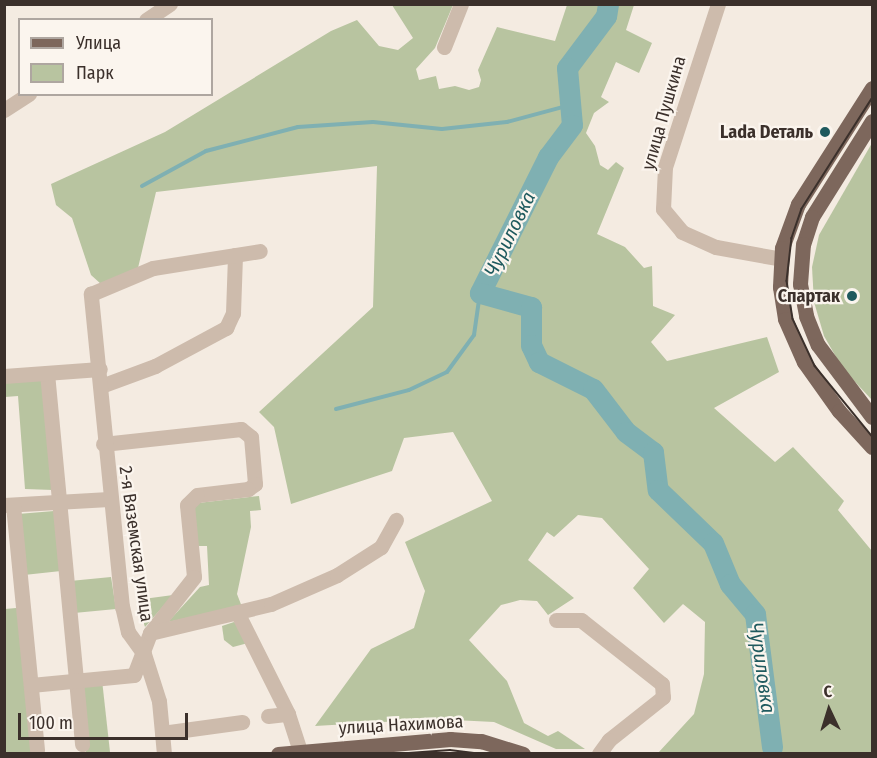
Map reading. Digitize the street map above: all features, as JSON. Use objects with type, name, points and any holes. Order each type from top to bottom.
[{"type":"main road","points":[[873,88],[798,204],[782,259],[785,319],[804,362],[839,411],[873,447]]},
{"type":"main road","points":[[873,121],[812,216],[803,244],[800,284],[806,315],[818,345],[873,417]]},
{"type":"main road","name":"улица Нахимова","points":[[278,753],[450,739],[481,741],[524,753]]},
{"type":"street","points":[[149,18],[170,4]]},
{"type":"street","points":[[444,48],[461,4]]},
{"type":"street","name":"улица Пушкина","points":[[718,4],[665,167],[663,209],[682,232],[716,247],[782,259]]},
{"type":"street","points":[[4,110],[26,96]]},
{"type":"street","name":"2-я Вяземская улица","points":[[164,753],[159,701],[144,654],[128,632],[122,607],[103,444],[100,369],[91,294],[153,268],[260,251]]},
{"type":"street","points":[[101,386],[155,366],[226,328],[233,313],[235,255]]},
{"type":"street","points":[[4,376],[100,369]]},
{"type":"street","points":[[47,373],[82,744]]},
{"type":"street","points":[[31,684],[134,675],[144,654],[150,633],[194,577],[187,504],[196,495],[248,489],[255,484],[251,437],[241,429],[103,444]]},
{"type":"street","points":[[37,750],[31,684],[12,571],[9,505],[109,499]]},
{"type":"street","points":[[150,633],[271,604],[337,575],[381,547],[396,520]]},
{"type":"street","points":[[237,612],[288,714],[300,752]]},
{"type":"street","points":[[556,620],[581,620],[662,684],[663,697],[609,740],[599,753]]},
{"type":"street","points":[[268,716],[288,714]]},
{"type":"street","points":[[162,733],[242,722]]},
{"type":"green space","points":[[392,5],[453,5],[435,48],[416,69],[419,80],[436,76],[439,89],[455,86],[469,90],[479,87],[481,80],[478,70],[497,27],[555,41],[567,5],[634,5],[626,30],[652,43],[639,73],[616,62],[601,97],[609,102],[594,113],[586,133],[595,146],[600,165],[608,170],[616,162],[624,168],[597,234],[625,247],[644,268],[652,266],[653,306],[675,315],[651,342],[667,361],[767,337],[779,372],[714,408],[775,462],[793,447],[844,501],[838,510],[872,551],[872,753],[658,753],[694,714],[704,674],[705,622],[683,604],[664,623],[633,588],[649,569],[602,518],[578,515],[554,537],[547,532],[528,560],[574,598],[548,615],[537,601],[520,600],[501,605],[469,640],[507,681],[524,723],[548,736],[558,731],[585,749],[556,749],[494,722],[434,719],[315,726],[371,649],[414,628],[425,591],[405,542],[492,501],[453,432],[404,438],[392,471],[291,504],[274,427],[259,412],[373,307],[377,166],[156,192],[138,268],[101,284],[91,275],[72,218],[56,205],[51,184],[165,132],[331,31],[357,20],[379,46],[398,50],[413,38]]},
{"type":"green space","points":[[872,143],[872,400],[843,369],[824,336],[814,302],[812,267],[819,235]]},
{"type":"green space","points":[[42,378],[53,490],[25,489],[18,396],[5,397],[5,381]]},
{"type":"green space","points":[[259,496],[261,510],[250,511],[251,527],[237,594],[242,607],[168,622],[200,587],[209,585],[207,546],[197,546],[193,510],[198,503]]},
{"type":"green space","points":[[54,511],[61,571],[24,575],[18,514]]},
{"type":"green space","points":[[111,577],[116,609],[74,613],[70,581]]},
{"type":"green space","points":[[173,595],[145,627],[136,600]]},
{"type":"green space","points":[[27,607],[42,753],[5,754],[5,609]]},
{"type":"green space","points":[[234,622],[241,626],[248,643],[233,647],[224,640],[222,626]]},
{"type":"green space","points":[[102,680],[110,752],[86,753],[80,683]]},
{"type":"waterway","name":"Чуриловка","points":[[608,4],[606,16],[567,68],[572,125],[548,157],[480,293],[531,307],[531,345],[539,362],[593,389],[626,432],[653,452],[658,490],[713,543],[730,584],[755,614],[772,747]]},
{"type":"waterway","points":[[142,186],[206,151],[298,127],[373,122],[442,129],[507,122],[570,105]]},
{"type":"waterway","points":[[336,409],[409,390],[447,372],[474,335],[480,293]]},
{"type":"tram line","points":[[872,99],[802,209],[792,238],[787,281],[793,319],[815,366],[872,436]]},
{"type":"tram line","points":[[395,754],[450,750],[482,754]]},
{"type":"place","name":"Lada Dеталь","points":[[825,132]]},
{"type":"place","name":"Спартак","points":[[852,296]]}]
